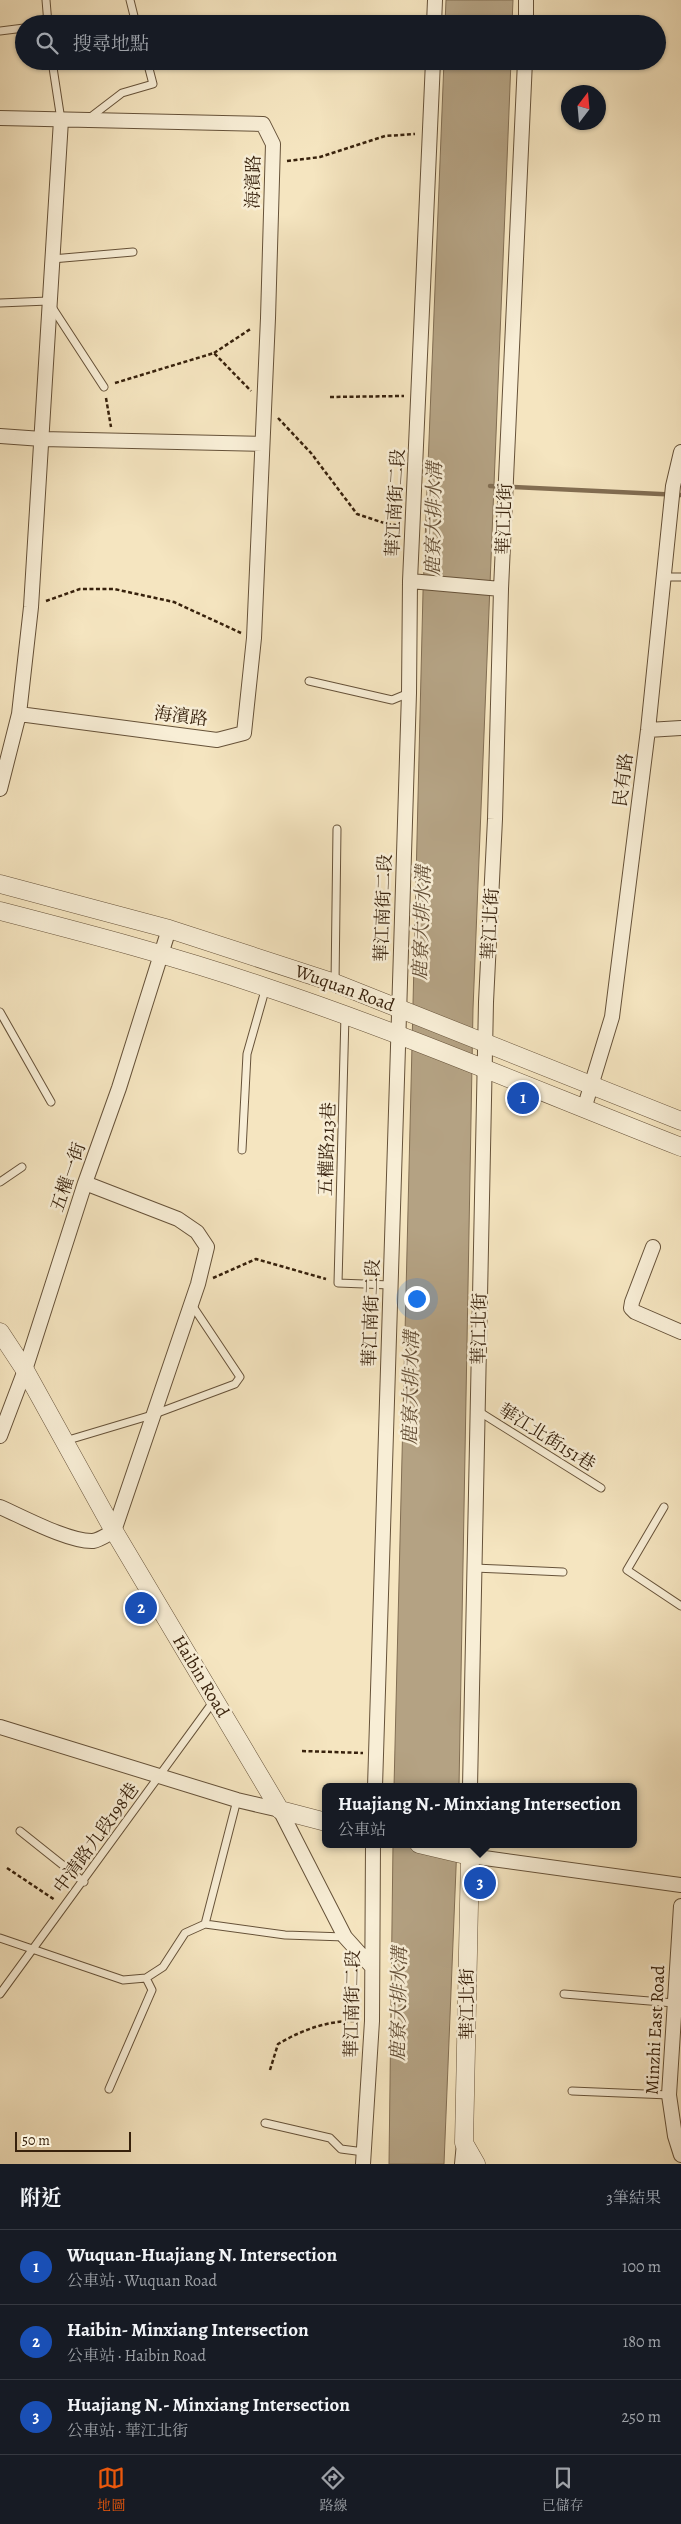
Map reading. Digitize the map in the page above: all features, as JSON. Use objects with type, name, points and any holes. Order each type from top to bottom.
[{"type":"street","points":[[434,15],[435,0]]},
{"type":"street","points":[[526,0],[526,15]]},
{"type":"street","name":"華江南街二段","points":[[375,1783],[390,1286],[405,1010],[409,693],[415,582],[414,525],[418,396],[433,70]]},
{"type":"street","name":"華江北街","points":[[470,1783],[478,1411],[479,1067],[482,1040],[498,589],[525,70]]},
{"type":"street","name":"海濱路","points":[[0,118],[263,124],[273,144],[268,318],[254,638],[244,733],[217,740],[19,714]]},
{"type":"street","points":[[0,789],[19,714],[31,607],[42,439],[48,301],[61,120]]},
{"type":"street","points":[[0,436],[42,439],[262,444]]},
{"type":"street","name":"民有路","points":[[584,1109],[612,1016],[648,730],[673,486],[681,452]]},
{"type":"street","points":[[415,582],[498,589]]},
{"type":"street","points":[[648,730],[681,728]]},
{"type":"street","name":"Wuquan Road","points":[[0,884],[169,929],[335,983],[482,1040],[681,1121]]},
{"type":"street","name":"Wuquan Road","points":[[0,911],[161,953],[266,987],[403,1037],[681,1147]]},
{"type":"street","name":"五權一街","points":[[0,1436],[25,1370],[84,1183],[119,1088],[169,929]]},
{"type":"street","points":[[0,1507],[53,1530],[80,1539],[94,1541],[114,1531],[198,1284],[207,1248],[197,1232],[178,1220],[84,1183]]},
{"type":"street","points":[[653,1247],[631,1308],[635,1312],[681,1332]]},
{"type":"street","name":"Haibin Road","points":[[0,1332],[25,1370],[114,1531],[280,1810],[345,1937],[372,1967]]},
{"type":"street","points":[[0,1727],[236,1800],[322,1821]]},
{"type":"street","name":"華江南街二段","points":[[363,2158],[372,2022],[373,1848]]},
{"type":"street","points":[[453,1848],[681,1885]]},
{"type":"street","name":"華江北街","points":[[462,2164],[470,1850]]},
{"type":"street","name":"Minzhi East Road","points":[[681,1906],[669,2095],[675,2136],[681,2155]]},
{"type":"street","points":[[464,2143],[476,2164]]},
{"type":"lane","points":[[46,0],[47,15]]},
{"type":"lane","points":[[130,0],[134,15]]},
{"type":"lane","points":[[0,31],[15,29]]},
{"type":"lane","points":[[53,70],[61,120]]},
{"type":"lane","points":[[86,120],[122,93],[153,84],[149,70]]},
{"type":"lane","points":[[52,259],[133,252]]},
{"type":"lane","points":[[0,303],[48,301],[104,387]]},
{"type":"lane","points":[[664,577],[681,577]]},
{"type":"lane","points":[[309,681],[392,700],[409,693]]},
{"type":"lane","points":[[335,983],[337,829]]},
{"type":"lane","points":[[242,1150],[247,1054],[266,987]]},
{"type":"lane","points":[[0,1012],[51,1102]]},
{"type":"lane","name":"五權路213巷","points":[[338,1283],[345,1015]]},
{"type":"lane","points":[[0,1182],[22,1167]]},
{"type":"lane","points":[[338,1283],[390,1286]]},
{"type":"lane","points":[[65,1441],[152,1415],[234,1384],[240,1376],[191,1304]]},
{"type":"lane","name":"華江北街151巷","points":[[478,1411],[601,1488]]},
{"type":"lane","points":[[664,1507],[627,1570],[681,1606]]},
{"type":"lane","points":[[474,1568],[563,1572]]},
{"type":"lane","name":"中清路九段198巷","points":[[0,1994],[31,1950],[84,1882],[215,1699]]},
{"type":"lane","points":[[205,1924],[236,1800]]},
{"type":"lane","points":[[20,1831],[84,1882]]},
{"type":"lane","points":[[0,1938],[122,1980],[146,1978],[163,1967],[185,1933],[205,1924],[285,1935],[345,1937]]},
{"type":"lane","points":[[109,2090],[152,1990],[146,1978]]},
{"type":"lane","points":[[564,1994],[674,2003]]},
{"type":"lane","points":[[572,2091],[669,2095]]},
{"type":"lane","points":[[265,2123],[330,2138],[341,2149],[363,2158]]},
{"type":"path","points":[[273,162],[320,157],[385,136],[430,133]]},
{"type":"path","points":[[114,440],[104,387],[214,353],[268,318]]},
{"type":"path","points":[[214,353],[233,375],[264,402],[311,453],[357,514],[387,524],[414,525]]},
{"type":"path","points":[[330,397],[418,396]]},
{"type":"path","points":[[31,607],[80,589],[114,590],[174,602],[254,638]]},
{"type":"path","points":[[198,1284],[256,1260],[338,1283]]},
{"type":"path","points":[[302,1751],[376,1754]]},
{"type":"path","points":[[7,1868],[65,1906]]},
{"type":"path","points":[[270,2070],[278,2044],[300,2031],[335,2020],[372,2022]]},
{"type":"water","points":[[446,0],[513,0],[512,15],[445,15]]},
{"type":"water","name":"鹿寮大排水溝","points":[[444,70],[511,70],[473,1009],[459,1783],[394,1783],[423,592]]},
{"type":"water","name":"鹿寮大排水溝","points":[[393,1848],[457,1848],[444,2164],[389,2164]]},
{"type":"waterway","points":[[490,486],[681,495]]},
{"type":"place","name":"Wuquan-Huajiang N. Intersection","points":[[523,1098]]},
{"type":"place","name":"Haibin- Minxiang Intersection","points":[[141,1608]]},
{"type":"place","name":"Huajiang N.- Minxiang Intersection","points":[[480,1883]]}]
